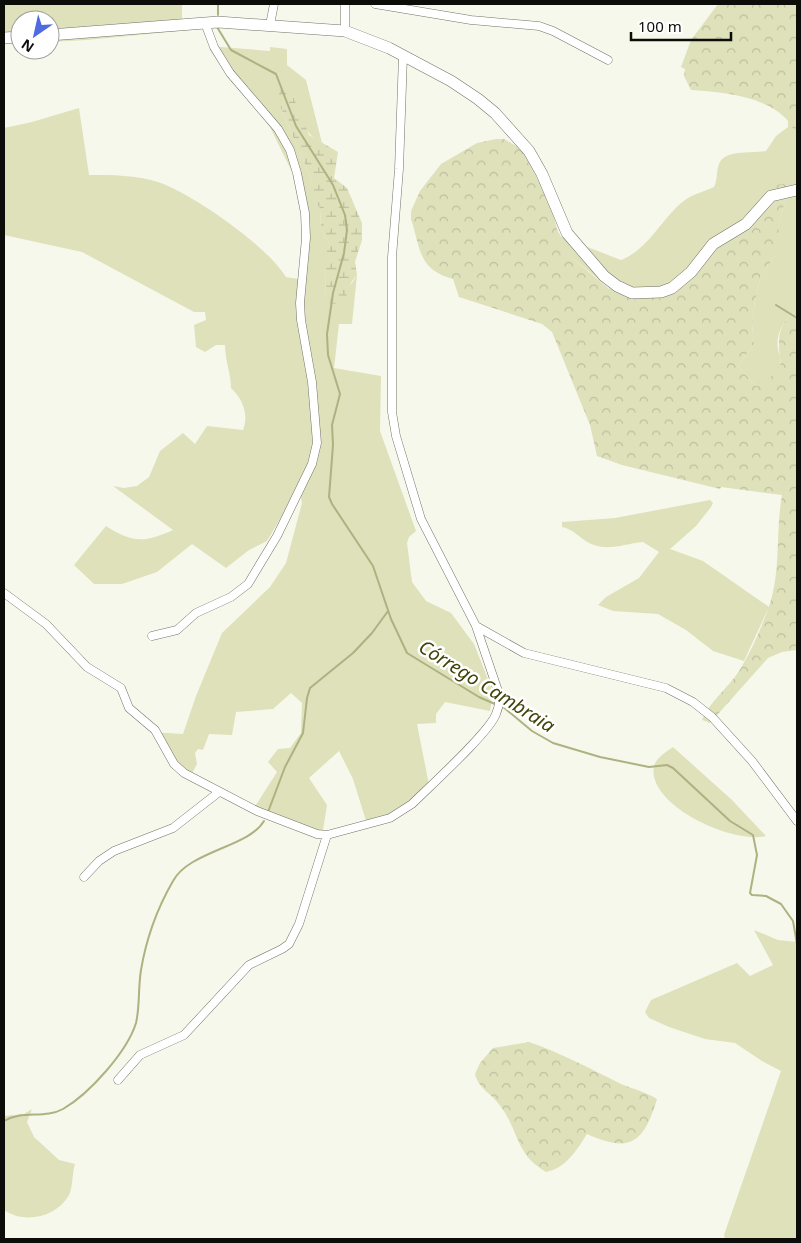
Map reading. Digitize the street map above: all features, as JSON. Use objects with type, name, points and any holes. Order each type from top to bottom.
[{"type":"street","points":[[270,25],[274,4]]},
{"type":"street","points":[[345,4],[345,31]]},
{"type":"street","points":[[375,4],[471,20],[539,26],[553,31],[608,60]]},
{"type":"street","points":[[152,636],[177,630],[196,614],[231,597],[248,584],[277,536],[312,464],[317,443],[312,382],[301,320],[300,303],[306,238],[305,213],[297,173],[290,150],[278,129],[230,73],[214,47],[205,23]]},
{"type":"street","points":[[60,34],[205,23],[270,25],[345,31],[403,56],[451,81],[478,98],[494,113],[529,151],[542,174],[567,233],[604,276],[617,286],[632,293],[648,293],[672,288],[691,272],[712,244],[746,224],[771,196],[797,190]]},
{"type":"street","points":[[4,593],[46,624],[87,667],[121,688],[129,708],[155,730],[174,764],[184,773],[257,811],[310,832],[327,834],[400,814],[483,732],[494,718],[499,697],[476,626],[421,519],[396,436],[392,412],[392,257],[399,169],[403,56]]},
{"type":"street","points":[[476,626],[524,654],[666,688],[693,702],[712,717],[752,761],[797,821]]},
{"type":"street","points":[[84,877],[99,861],[114,851],[173,828],[219,792]]},
{"type":"street","points":[[118,1080],[140,1055],[184,1035],[249,964],[289,944],[299,924],[327,834]]},
{"type":"green space","points":[[4,4],[182,4],[182,21],[200,29],[60,41],[60,10],[10,10],[10,42],[4,42]]},
{"type":"green space","points":[[718,4],[797,4],[797,139],[791,125],[782,114],[769,106],[738,96],[691,90],[684,76],[685,69],[681,67],[691,40]]},
{"type":"green space","points":[[221,47],[270,51],[270,47],[287,49],[287,65],[306,80],[322,143],[310,135],[306,129],[293,96],[280,106],[312,181],[320,208],[321,229],[329,243],[325,299],[350,286],[357,275],[352,324],[339,324],[334,368],[381,376],[380,431],[416,531],[409,537],[407,543],[412,582],[426,601],[451,613],[474,644],[493,692],[490,711],[445,702],[436,714],[436,723],[417,724],[429,785],[397,811],[367,824],[353,779],[339,751],[309,778],[327,805],[323,830],[329,838],[324,841],[316,833],[254,808],[277,772],[268,762],[278,749],[290,748],[301,733],[302,703],[291,693],[273,709],[236,712],[232,735],[209,734],[203,750],[198,749],[195,753],[197,764],[189,779],[153,732],[183,734],[196,696],[222,633],[270,587],[286,563],[302,503],[301,498],[294,496],[267,541],[249,550],[226,568],[192,544],[157,572],[122,584],[94,584],[74,565],[106,526],[124,536],[139,539],[154,537],[173,530],[113,486],[124,488],[137,486],[149,477],[160,451],[183,433],[195,444],[207,426],[243,430],[245,424],[244,408],[239,397],[231,388],[225,345],[216,345],[205,352],[196,347],[194,325],[206,320],[205,312],[194,312],[82,252],[4,235],[4,128],[79,108],[89,175],[141,178],[173,188],[209,209],[246,236],[263,251],[286,277],[298,279],[305,227],[293,174],[269,125],[233,83],[209,49]]},
{"type":"green space","points":[[281,88],[293,96],[309,135],[338,152],[334,178],[347,188],[362,223],[362,240],[355,262],[357,275],[352,281],[345,299],[334,304],[329,303],[325,299],[326,256],[329,243],[321,229],[320,208],[316,203],[312,181],[280,106],[278,97]]},
{"type":"green space","points":[[788,120],[794,126],[797,139],[797,310],[782,326],[777,343],[781,359],[780,365],[776,374],[764,387],[756,386],[738,366],[754,344],[752,325],[755,301],[761,275],[775,256],[779,224],[788,190],[774,188],[771,197],[676,287],[625,296],[616,293],[571,257],[559,236],[621,260],[646,243],[684,201],[714,187],[718,167],[722,159],[733,154],[766,151],[776,136],[788,127]]},
{"type":"green space","points":[[504,139],[521,149],[550,202],[557,229],[571,257],[608,288],[625,296],[666,292],[724,235],[771,197],[773,185],[785,184],[788,190],[779,224],[778,247],[775,256],[761,275],[755,301],[752,325],[754,344],[738,366],[756,386],[764,386],[781,363],[779,340],[782,327],[790,315],[797,310],[797,650],[782,652],[768,658],[710,723],[702,720],[710,706],[737,674],[746,660],[772,598],[775,584],[782,495],[721,487],[720,489],[622,465],[597,456],[590,425],[552,332],[542,324],[459,297],[453,279],[433,270],[427,264],[419,249],[411,219],[411,211],[420,191],[441,164],[477,143]]},
{"type":"green space","points":[[710,500],[713,503],[711,507],[696,526],[670,549],[703,561],[769,607],[744,661],[713,651],[686,630],[658,614],[613,611],[598,605],[606,597],[639,578],[659,552],[643,542],[616,547],[596,546],[562,527],[562,522],[615,518]]},
{"type":"green space","points":[[673,747],[732,800],[766,836],[752,837],[715,828],[695,819],[678,808],[664,795],[655,781],[654,766],[664,753]]},
{"type":"green space","points":[[754,930],[778,940],[797,942],[797,1239],[725,1239],[724,1235],[781,1071],[735,1043],[705,1039],[669,1027],[649,1018],[645,1012],[651,1000],[737,963],[750,976],[773,965]]},
{"type":"green space","points":[[529,1042],[657,1099],[647,1125],[641,1134],[634,1140],[625,1143],[615,1143],[587,1134],[575,1152],[559,1167],[546,1172],[536,1165],[523,1150],[501,1107],[483,1088],[475,1074],[480,1063],[493,1048]]},
{"type":"green space","points":[[32,1109],[27,1122],[34,1137],[59,1160],[75,1164],[70,1192],[63,1203],[48,1214],[21,1217],[4,1210],[4,1116],[24,1114]]},
{"type":"waterway","name":"Córrego Cambraia","points":[[218,4],[218,15]]},
{"type":"waterway","name":"Córrego Cambraia","points":[[217,27],[231,50],[276,74],[296,126],[333,185],[345,215],[347,230],[344,253],[333,293],[327,334],[328,355],[340,394],[332,425],[333,445],[329,497],[373,566],[391,619],[407,653],[479,697],[497,705]]},
{"type":"waterway","points":[[776,305],[797,318]]},
{"type":"waterway","points":[[268,812],[285,767],[303,733],[310,688],[353,653],[372,633],[388,611]]},
{"type":"waterway","name":"Córrego Cambraia","points":[[502,706],[532,731],[553,743],[600,757],[649,767],[667,765],[673,768],[730,821],[753,835],[757,855],[750,893],[752,895],[766,896],[781,904],[793,921],[797,944]]},
{"type":"waterway","points":[[4,1121],[18,1116],[49,1114],[63,1109],[84,1093],[106,1071],[124,1047],[136,1023],[140,977],[146,947],[158,913],[173,881],[181,871],[192,863],[246,837],[264,821]]}]
